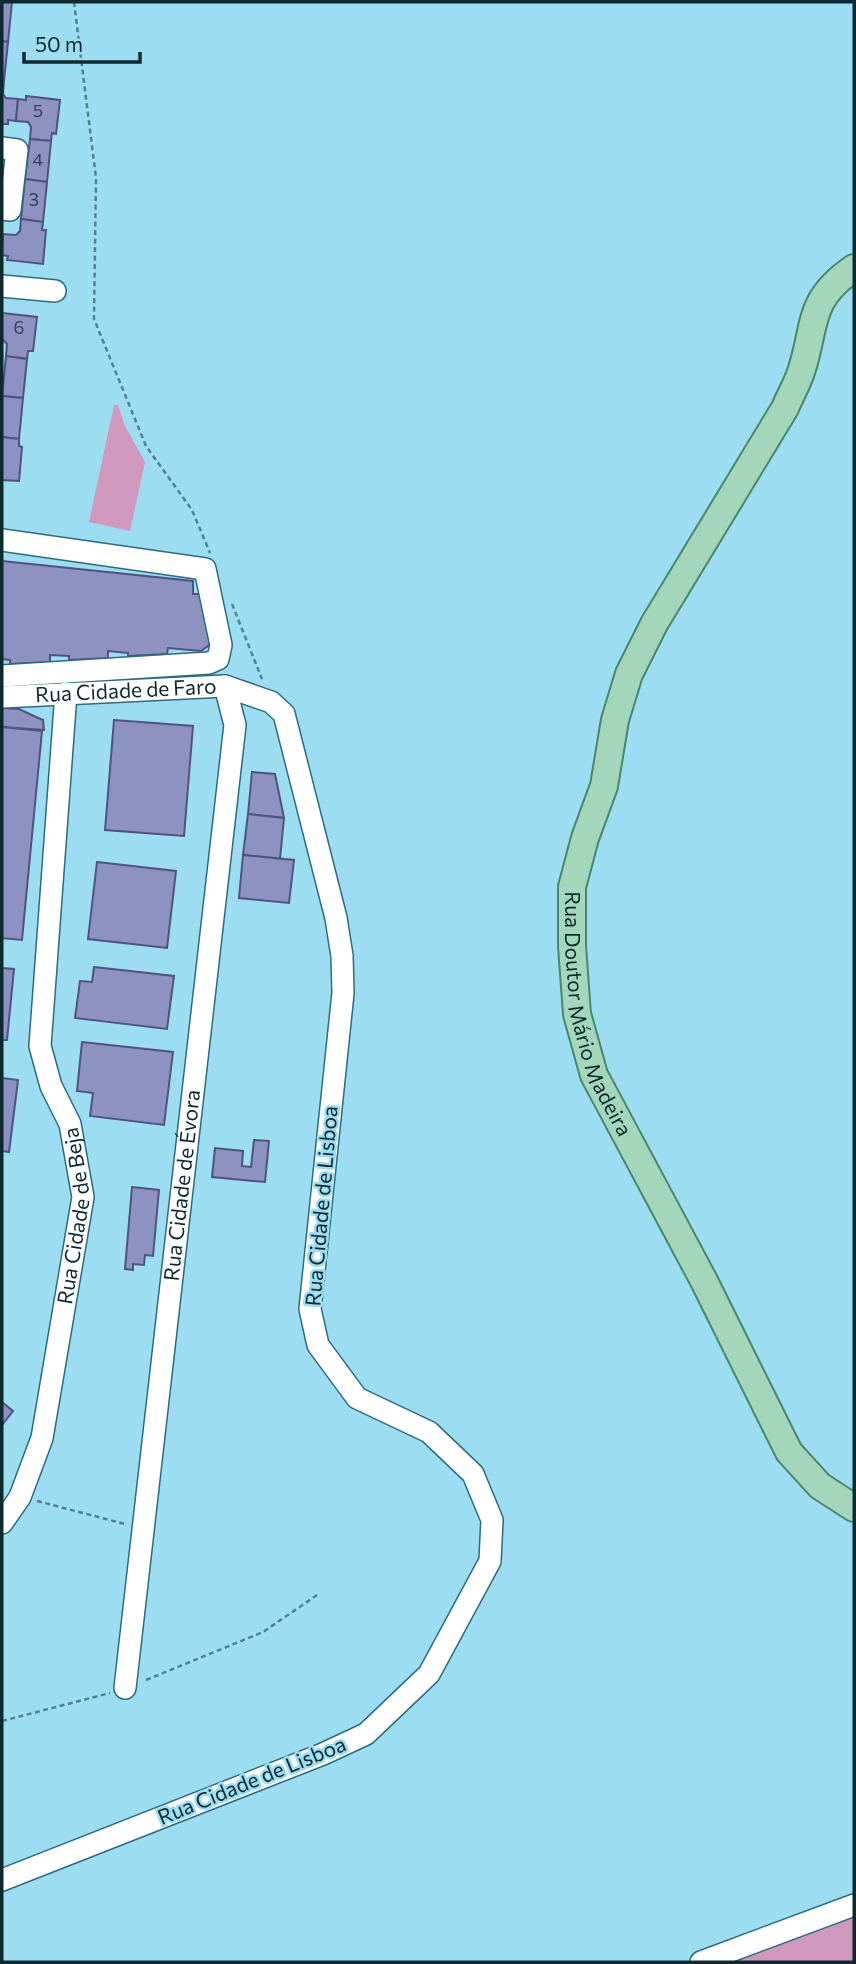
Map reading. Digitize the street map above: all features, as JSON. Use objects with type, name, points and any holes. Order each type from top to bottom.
[{"type":"main road","name":"Rua Doutor Mário Madeira","points":[[854,268],[833,282],[813,315],[801,371],[785,408],[654,624],[629,674],[615,720],[604,786],[584,838],[572,887],[572,946],[578,1014],[594,1075],[703,1279],[789,1452],[820,1486],[854,1508]]},
{"type":"street","points":[[2,148],[17,150],[10,210],[2,209]]},
{"type":"street","points":[[2,286],[55,291]]},
{"type":"street","points":[[2,540],[205,569],[221,645],[218,659],[209,663],[2,676]]},
{"type":"street","name":"Rua Cidade de Faro","points":[[2,697],[225,686],[278,708]]},
{"type":"street","name":"Rua Cidade de Évora","points":[[125,1688],[235,725],[225,686]]},
{"type":"street","name":"Rua Cidade de Beja","points":[[2,1523],[20,1497],[41,1438],[83,1197],[70,1124],[51,1086],[40,1046],[66,693]]},
{"type":"street","name":"Rua Cidade de Lisboa","points":[[2,1880],[323,1754],[366,1734],[429,1674],[490,1562],[492,1521],[473,1474],[429,1432],[357,1398],[318,1345],[310,1309],[344,993],[342,956],[336,918],[278,708]]},
{"type":"street","points":[[701,1962],[854,1906]]},
{"type":"path","points":[[74,2],[96,178],[94,319],[146,446],[192,510],[212,557]]},
{"type":"path","points":[[232,603],[278,708]]},
{"type":"path","points":[[20,1497],[143,1528]]},
{"type":"path","points":[[2,1721],[125,1688],[263,1632],[320,1594]]},
{"type":"shaded area","points":[[114,405],[118,405],[125,426],[145,462],[130,531],[89,522]]},
{"type":"shaded area","points":[[854,1914],[854,1962],[725,1962]]},
{"type":"building","points":[[2,2],[12,2],[8,42],[2,41]]},
{"type":"building","points":[[2,41],[8,42],[4,81],[2,81]]},
{"type":"building","points":[[2,81],[6,98],[18,99],[16,121],[8,120],[8,124],[2,124]]},
{"type":"building","points":[[26,96],[60,100],[56,134],[52,133],[51,141],[30,139],[31,127],[28,122],[16,121],[18,99],[26,100]]},
{"type":"building","points":[[30,139],[51,141],[47,182],[25,179]]},
{"type":"building","points":[[25,179],[47,182],[43,222],[21,219]]},
{"type":"building","points":[[21,219],[43,222],[42,230],[46,230],[43,264],[7,260],[8,256],[2,255],[3,234],[16,235],[20,231]]},
{"type":"building","points":[[2,313],[37,317],[33,351],[28,351],[27,359],[6,356],[7,344],[2,339]]},
{"type":"building","points":[[6,356],[27,359],[23,398],[2,396]]},
{"type":"building","points":[[2,396],[23,398],[19,439],[2,437]]},
{"type":"building","points":[[2,437],[19,439],[19,446],[22,447],[19,481],[2,480]]},
{"type":"building","points":[[2,561],[193,581],[193,594],[200,594],[211,644],[201,651],[168,648],[167,654],[128,656],[128,653],[108,651],[108,658],[69,660],[69,656],[50,655],[50,662],[10,664],[10,660],[2,659]]},
{"type":"building","points":[[2,708],[19,709],[43,720],[44,730],[2,727]]},
{"type":"building","points":[[114,720],[193,726],[184,836],[105,830]]},
{"type":"building","points":[[2,727],[42,731],[22,940],[2,938]]},
{"type":"building","points":[[252,772],[275,774],[284,818],[248,814]]},
{"type":"building","points":[[248,814],[284,818],[280,859],[243,855]]},
{"type":"building","points":[[243,855],[294,860],[289,903],[239,898]]},
{"type":"building","points":[[97,862],[176,871],[167,948],[88,939]]},
{"type":"building","points":[[94,967],[174,976],[167,1029],[75,1018],[80,981],[92,982]]},
{"type":"building","points":[[2,968],[14,969],[7,1040],[2,1040]]},
{"type":"building","points":[[82,1042],[173,1052],[164,1125],[90,1116],[93,1093],[77,1091]]},
{"type":"building","points":[[2,1078],[18,1080],[9,1152],[2,1151]]},
{"type":"building","points":[[254,1140],[269,1141],[265,1182],[212,1177],[215,1148],[243,1151],[242,1166],[251,1167]]},
{"type":"building","points":[[132,1187],[159,1190],[153,1256],[145,1255],[144,1265],[133,1264],[133,1270],[125,1269]]},
{"type":"building","points":[[2,1402],[13,1411],[2,1425]]}]
